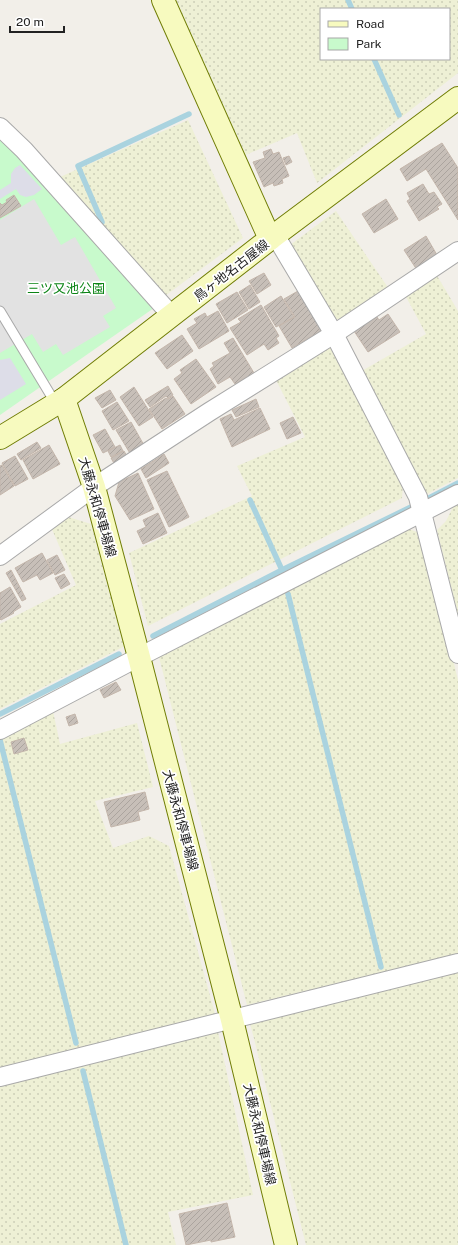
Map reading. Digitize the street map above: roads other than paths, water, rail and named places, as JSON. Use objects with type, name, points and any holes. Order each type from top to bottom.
[{"type":"main road","points":[[163,0],[273,237]]},
{"type":"main road","name":"鳥ヶ地名古屋線","points":[[0,438],[60,401],[273,237],[458,98]]},
{"type":"main road","name":"大藤永和停車場線","points":[[60,401],[94,487],[232,1020],[286,1245]]},
{"type":"street","points":[[0,127],[24,150],[172,316]]},
{"type":"street","points":[[273,237],[334,334],[418,497],[458,654]]},
{"type":"street","points":[[0,556],[94,487],[203,416],[334,334],[458,251]]},
{"type":"street","points":[[0,730],[139,657],[458,494]]},
{"type":"street","points":[[0,1077],[458,963]]},
{"type":"lane","points":[[0,311],[60,401]]},
{"type":"waterway","points":[[348,0],[352,8]]},
{"type":"waterway","points":[[374,60],[399,115]]},
{"type":"waterway","points":[[102,222],[78,166],[189,114]]},
{"type":"waterway","points":[[427,499],[458,483]]},
{"type":"waterway","points":[[250,500],[282,570]]},
{"type":"waterway","points":[[153,636],[282,570],[413,506]]},
{"type":"waterway","points":[[288,594],[381,967]]},
{"type":"waterway","points":[[0,714],[119,654]]},
{"type":"waterway","points":[[0,740],[76,1043]]},
{"type":"waterway","points":[[83,1071],[126,1245]]},
{"type":"park label","name":"三ツ又池公園","points":[[66,288]]}]
